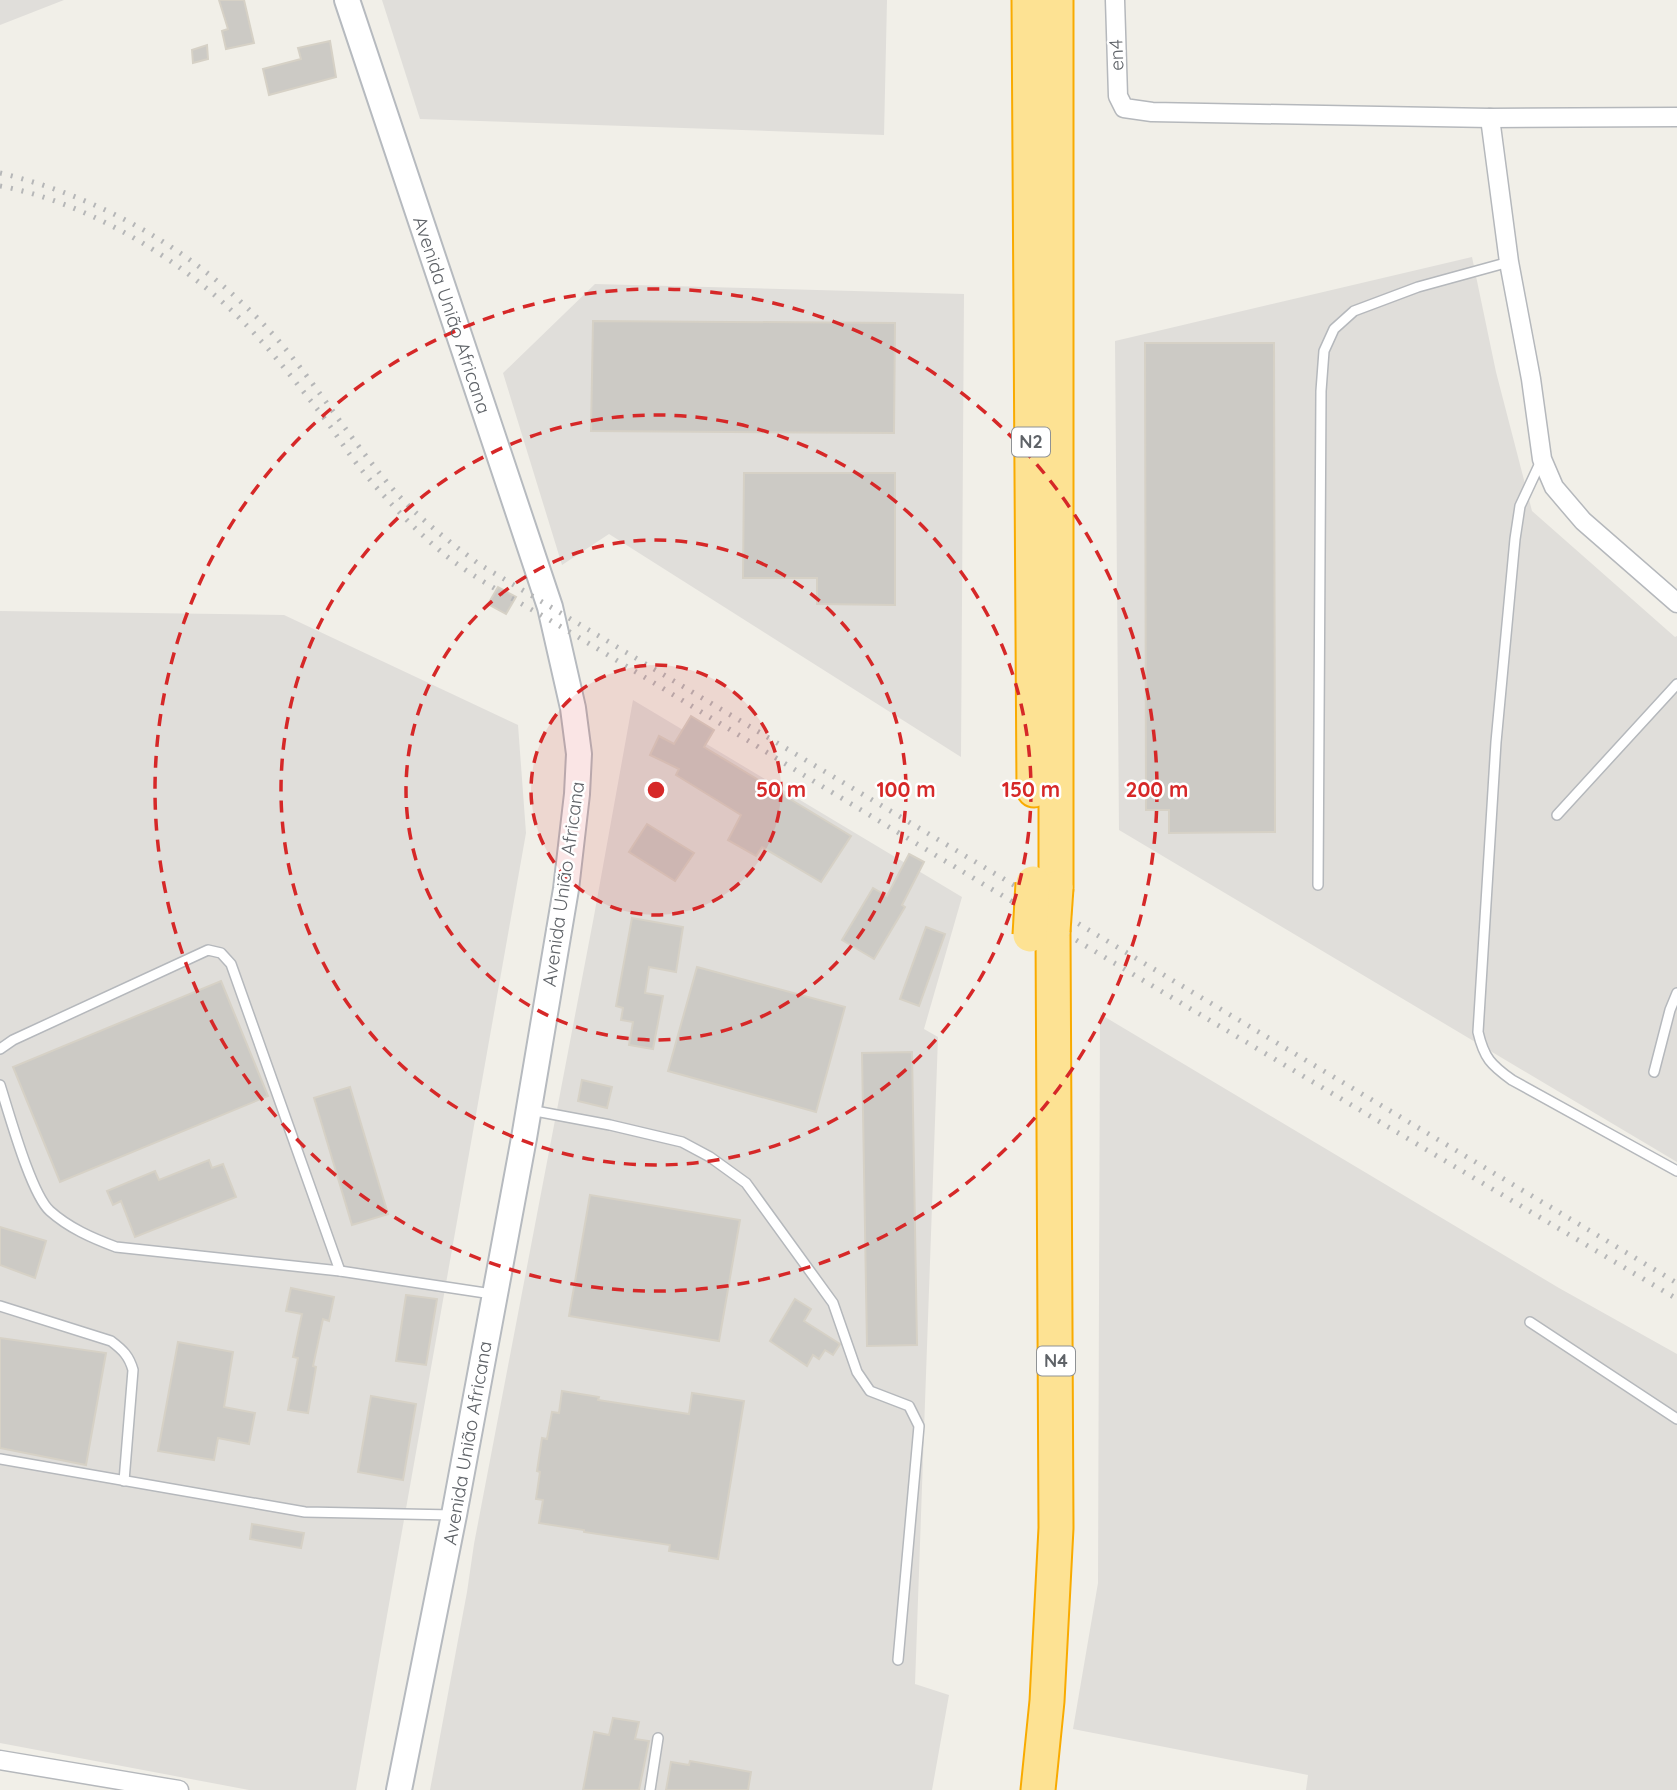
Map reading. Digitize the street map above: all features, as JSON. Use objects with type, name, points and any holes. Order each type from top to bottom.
[{"type":"highway","name":"N2","points":[[1028,0],[1034,825],[1045,886]]},
{"type":"highway","name":"N2","points":[[1056,0],[1057,846]]},
{"type":"highway","name":"N4","points":[[1034,1788],[1029,1688],[1036,1559],[1042,933],[1045,886],[1057,846]]},
{"type":"main road","name":"Avenida União Africana","points":[[347,0],[550,607],[573,708],[579,754],[566,889],[528,1109],[454,1515],[400,1790]]},
{"type":"street","name":"en4","points":[[1115,0],[1118,96],[1124,108],[1152,112],[1490,118]]},
{"type":"street","points":[[1677,117],[1490,118],[1509,262],[1531,379],[1542,459],[1555,486],[1583,521],[1677,603]]},
{"type":"street","points":[[0,1760],[154,1788],[179,1790]]},
{"type":"lane","points":[[1318,886],[1321,391],[1324,351],[1335,329],[1354,311],[1418,287],[1509,262]]},
{"type":"lane","points":[[1542,459],[1520,506],[1515,540],[1496,742],[1478,1032],[1483,1052],[1494,1067],[1512,1080],[1677,1171]]},
{"type":"lane","points":[[1557,815],[1677,684]]},
{"type":"lane","points":[[0,1049],[208,950],[221,953],[231,964],[340,1271]]},
{"type":"lane","points":[[1654,1072],[1677,993]]},
{"type":"lane","points":[[0,1085],[32,1180],[47,1209],[90,1237],[116,1247],[340,1271],[494,1294]]},
{"type":"lane","points":[[528,1109],[682,1142],[710,1157],[746,1183],[833,1303],[857,1372],[870,1391],[909,1406],[919,1426],[898,1660]]},
{"type":"lane","points":[[0,1306],[111,1341],[123,1349],[133,1370],[124,1481]]},
{"type":"lane","points":[[1530,1322],[1677,1419]]},
{"type":"lane","points":[[0,1459],[305,1512],[454,1515]]},
{"type":"lane","points":[[650,1790],[658,1738]]},
{"type":"shaded area","points":[[0,0],[64,0],[0,25]]},
{"type":"shaded area","points":[[382,0],[887,0],[884,135],[420,119]]},
{"type":"shaded area","points":[[1472,257],[1496,372],[1532,511],[1677,636],[1677,1162],[1119,830],[1115,341]]},
{"type":"shaded area","points":[[595,284],[964,294],[961,757],[609,534],[562,565],[503,373]]},
{"type":"shaded area","points":[[0,611],[284,615],[518,725],[526,833],[356,1790],[249,1790],[0,1743]]},
{"type":"shaded area","points":[[633,700],[962,897],[924,1029],[938,1037],[915,1684],[949,1695],[932,1790],[430,1790]]},
{"type":"shaded area","points":[[1100,1014],[1559,1288],[1677,1354],[1677,1790],[1306,1790],[1308,1775],[1073,1729],[1098,1583]]},
{"type":"building","points":[[219,0],[244,0],[254,43],[226,49],[222,31],[228,29]]},
{"type":"building","points":[[330,41],[336,77],[269,95],[263,69],[301,59],[298,48]]},
{"type":"building","points":[[207,45],[208,59],[193,63],[192,50]]},
{"type":"building","points":[[593,321],[895,323],[894,433],[591,431]]},
{"type":"building","points":[[1145,343],[1274,343],[1275,832],[1169,833],[1169,810],[1146,810]]},
{"type":"building","points":[[744,473],[895,473],[895,605],[817,604],[817,578],[743,578]]},
{"type":"building","points":[[498,587],[516,597],[506,614],[488,604]]},
{"type":"building","points":[[691,716],[714,730],[704,747],[851,836],[821,882],[762,847],[756,856],[728,840],[741,815],[676,775],[679,769],[650,755],[659,736],[674,744]]},
{"type":"building","points":[[647,824],[694,853],[675,881],[629,852]]},
{"type":"building","points":[[909,854],[924,862],[902,905],[905,907],[874,959],[842,940],[873,888],[887,896]]},
{"type":"building","points":[[632,918],[683,927],[676,972],[649,967],[645,993],[663,996],[653,1049],[629,1045],[633,1022],[621,1020],[623,1008],[616,1006]]},
{"type":"building","points":[[926,927],[945,934],[919,1006],[900,999]]},
{"type":"building","points":[[697,967],[845,1007],[816,1112],[668,1071]]},
{"type":"building","points":[[221,981],[268,1096],[60,1182],[13,1067]]},
{"type":"building","points":[[912,1052],[917,1345],[867,1346],[862,1053]]},
{"type":"building","points":[[582,1080],[612,1087],[607,1108],[578,1101]]},
{"type":"building","points":[[350,1087],[388,1214],[352,1225],[314,1098]]},
{"type":"building","points":[[209,1160],[212,1168],[223,1164],[236,1197],[135,1237],[121,1201],[113,1205],[107,1191],[155,1171],[159,1180]]},
{"type":"building","points":[[590,1195],[740,1220],[719,1341],[569,1316]]},
{"type":"building","points":[[0,1227],[46,1241],[35,1278],[0,1265]]},
{"type":"building","points":[[291,1288],[334,1297],[329,1321],[323,1319],[313,1366],[316,1367],[308,1413],[288,1410],[298,1358],[293,1357],[302,1314],[286,1311]]},
{"type":"building","points":[[406,1295],[437,1299],[426,1365],[396,1361]]},
{"type":"building","points":[[795,1299],[811,1309],[804,1321],[840,1344],[833,1355],[825,1350],[819,1359],[813,1355],[807,1366],[770,1341]]},
{"type":"building","points":[[0,1338],[106,1353],[86,1465],[0,1448]]},
{"type":"building","points":[[178,1342],[233,1352],[224,1407],[255,1413],[249,1444],[218,1438],[214,1460],[158,1451]]},
{"type":"building","points":[[562,1391],[599,1397],[598,1400],[689,1414],[692,1393],[744,1401],[718,1559],[669,1551],[670,1545],[539,1523],[543,1500],[536,1499],[542,1438],[547,1439],[552,1412],[559,1413]]},
{"type":"building","points":[[371,1396],[416,1404],[403,1480],[358,1472]]},
{"type":"building","points":[[252,1524],[304,1533],[301,1548],[250,1539]]},
{"type":"building","points":[[613,1718],[639,1722],[635,1739],[649,1741],[639,1790],[583,1790],[594,1732],[609,1735]]},
{"type":"building","points":[[690,1761],[751,1772],[748,1790],[666,1790],[671,1762],[689,1765]]},
{"type":"railway","points":[[0,173],[79,198],[116,215],[186,257],[219,282],[278,340],[401,498],[433,528],[479,564],[1677,1283]]},
{"type":"railway","points":[[0,186],[62,204],[124,232],[207,289],[243,322],[276,358],[387,500],[428,540],[466,570],[1129,972],[1677,1299]]}]
